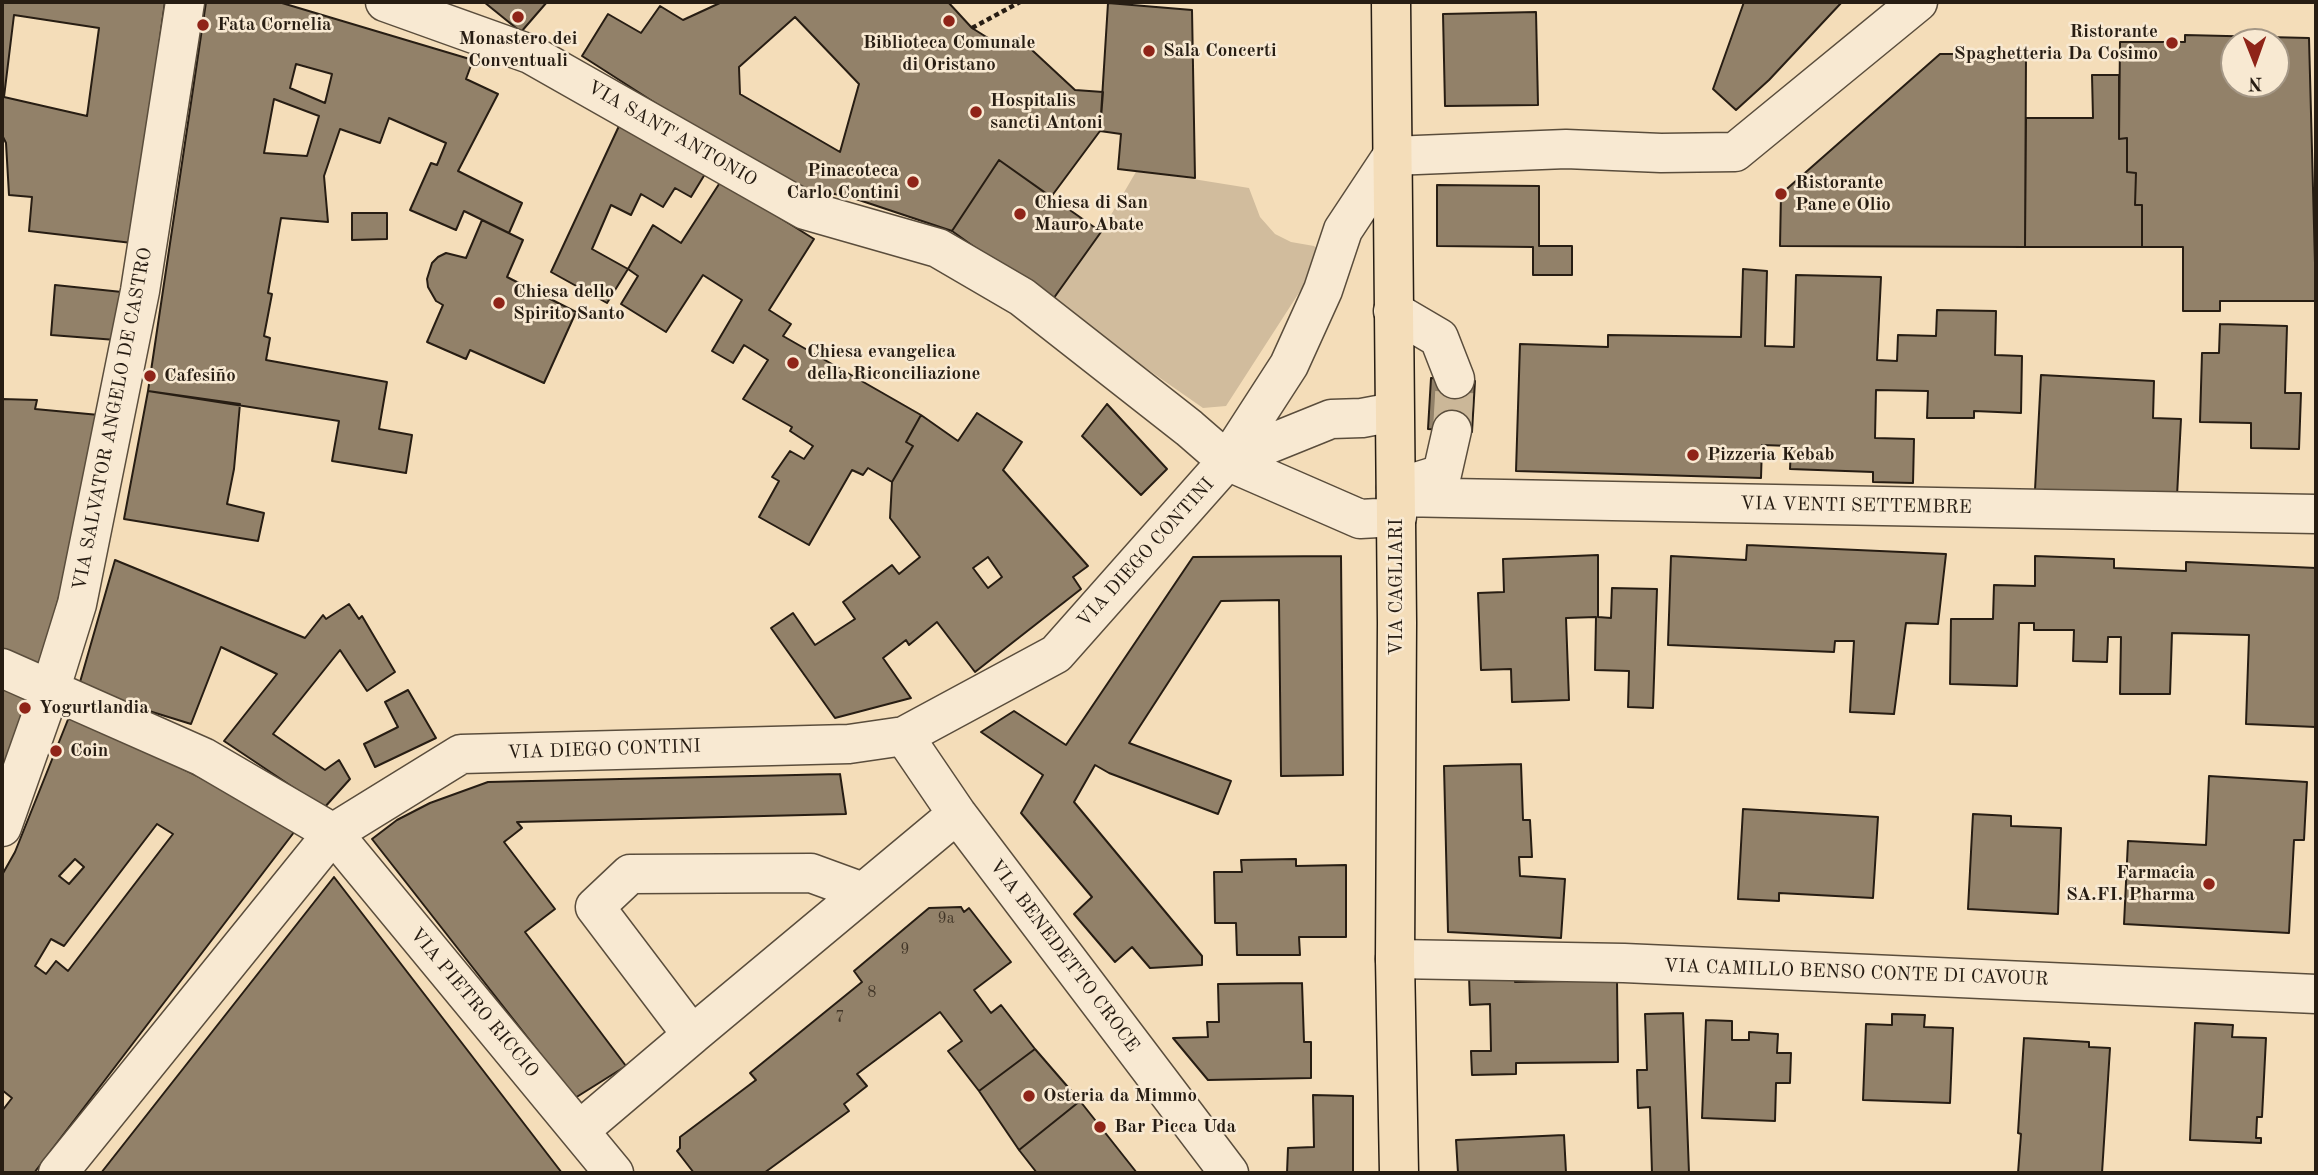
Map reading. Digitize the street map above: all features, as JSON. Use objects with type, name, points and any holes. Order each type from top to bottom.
[{"type":"main road","name":"VIA CAGLIARI","points":[[1391,2],[1396,501],[1395,959],[1399,1173]]},
{"type":"street","name":"VIA SALVATOR ANGELO DE CASTRO","points":[[2,827],[50,691],[77,604],[140,291],[185,2]]},
{"type":"street","name":"VIA SANT'ANTONIO","points":[[385,2],[530,54],[805,210],[938,248],[1022,298],[1189,428],[1227,461],[1360,519],[1396,501]]},
{"type":"street","points":[[1392,156],[1566,149],[1661,153],[1735,152],[1918,2]]},
{"type":"street","name":"VIA DIEGO CONTINI","points":[[58,1173],[334,833],[461,754],[849,744],[904,736],[1056,654],[1227,461],[1289,365],[1322,290],[1343,230],[1392,156]]},
{"type":"street","points":[[1393,311],[1439,338],[1455,379]]},
{"type":"street","points":[[1227,461],[1331,419],[1362,418],[1394,412]]},
{"type":"street","points":[[1396,501],[1442,474],[1452,430]]},
{"type":"street","name":"VIA VENTI SETTEMBRE","points":[[1396,501],[2316,514]]},
{"type":"street","points":[[2,668],[202,757],[334,833]]},
{"type":"street","name":"VIA BENEDETTO CROCE","points":[[904,736],[957,814],[1229,1173]]},
{"type":"street","points":[[580,1130],[957,814]]},
{"type":"street","name":"VIA PIETRO RICCIO","points":[[334,833],[614,1173]]},
{"type":"street","points":[[692,1035],[595,907],[630,874],[811,873],[863,892]]},
{"type":"street","name":"VIA CAMILLO BENSO CONTE DI CAVOUR","points":[[1395,959],[1624,963],[2316,994]]},
{"type":"path","points":[[972,28],[1020,2]]},
{"type":"shaded area","points":[[1137,170],[1249,188],[1260,217],[1275,234],[1291,242],[1314,246],[1324,254],[1226,406],[1203,408],[1051,302],[1101,232]]},
{"type":"building","points":[[2,2],[165,2],[132,243],[29,231],[32,197],[9,195],[6,143],[2,135]],"holes":[[[14,15],[99,28],[87,116],[4,97]]]},
{"type":"building","points":[[206,2],[282,3],[473,60],[466,79],[498,94],[458,171],[522,203],[509,233],[464,211],[456,230],[410,210],[431,163],[437,165],[446,143],[389,118],[380,143],[340,129],[324,176],[328,222],[281,218],[268,293],[272,294],[264,336],[270,338],[266,360],[387,382],[379,429],[412,435],[406,473],[332,461],[339,421],[148,391]],"holes":[[[296,64],[332,74],[325,103],[290,88]],[[274,99],[319,116],[307,156],[264,153]]]},
{"type":"building","name":"Monastero dei Conventuali","points":[[484,2],[547,2],[521,32]]},
{"type":"building","name":"Hospitalis sancti Antoni","points":[[722,2],[948,2],[972,28],[1004,48],[1019,38],[1075,90],[1103,92],[1100,131],[1051,197],[999,160],[952,231],[847,196],[802,189],[716,142],[582,56],[608,14],[641,33],[660,6],[683,20]],"holes":[[[795,17],[859,84],[840,152],[740,94],[739,67]]]},
{"type":"building","points":[[1744,2],[1842,2],[1769,80],[1736,110],[1713,89]]},
{"type":"building","name":"Sala Concerti","points":[[1108,3],[1192,10],[1195,178],[1118,169],[1121,134],[1100,131]]},
{"type":"building","points":[[1536,12],[1538,105],[1445,106],[1443,14]]},
{"type":"building","points":[[2185,35],[2220,36],[2220,98],[2290,98],[2290,38],[2309,38],[2316,301],[2220,301],[2220,311],[2183,311],[2183,247],[2142,247],[2142,205],[2135,205],[2136,173],[2127,172],[2127,138],[2119,139],[2120,42],[2185,42]]},
{"type":"building","points":[[1940,54],[2026,54],[2025,247],[1780,246],[1781,194]]},
{"type":"building","points":[[2092,75],[2119,75],[2119,139],[2127,138],[2127,172],[2136,173],[2135,205],[2142,205],[2142,247],[2025,247],[2026,118],[2093,118]]},
{"type":"building","points":[[619,126],[705,174],[691,197],[675,188],[663,207],[641,194],[631,215],[611,205],[592,249],[628,269],[607,303],[551,272]]},
{"type":"building","name":"Chiesa di San Mauro Abate","points":[[999,160],[1101,232],[1051,302],[952,231]]},
{"type":"building","points":[[721,181],[814,239],[769,310],[791,324],[783,336],[921,415],[906,442],[913,446],[892,482],[868,468],[863,475],[852,470],[809,545],[759,517],[779,481],[772,477],[790,451],[804,459],[813,446],[790,431],[792,427],[743,399],[768,360],[744,345],[733,363],[712,351],[742,300],[703,275],[666,332],[621,304],[638,276],[628,269],[653,225],[681,243]]},
{"type":"building","points":[[1437,185],[1539,186],[1539,246],[1572,246],[1572,275],[1533,275],[1533,247],[1437,246]]},
{"type":"building","points":[[352,213],[387,213],[387,239],[352,240]]},
{"type":"building","name":"Chiesa dello Spirito Santo","points":[[482,220],[523,240],[507,277],[576,312],[544,383],[470,350],[466,359],[427,342],[443,305],[436,301],[428,287],[427,279],[432,263],[446,253],[466,258]]},
{"type":"building","points":[[1743,269],[1767,271],[1765,346],[1794,347],[1796,275],[1881,277],[1877,360],[1897,361],[1898,335],[1936,336],[1937,310],[1996,311],[1995,355],[2022,356],[2021,413],[1974,411],[1974,418],[1927,418],[1928,391],[1876,390],[1875,438],[1914,439],[1913,483],[1873,482],[1873,472],[1790,469],[1791,446],[1762,445],[1761,478],[1516,471],[1520,344],[1608,347],[1608,335],[1741,337]]},
{"type":"building","points":[[55,285],[122,292],[116,340],[51,335]]},
{"type":"building","points":[[2220,324],[2287,326],[2285,393],[2301,393],[2299,449],[2251,448],[2251,423],[2200,422],[2202,353],[2219,353]]},
{"type":"building","points":[[2041,375],[2154,381],[2153,418],[2181,419],[2177,496],[2035,490]]},
{"type":"building","points":[[1431,378],[1475,381],[1472,432],[1428,429]]},
{"type":"building","points":[[148,391],[240,404],[234,469],[227,504],[264,513],[258,541],[124,519]]},
{"type":"building","points":[[2,399],[37,400],[35,409],[99,415],[81,514],[39,672],[2,657]]},
{"type":"building","points":[[1107,404],[1167,469],[1141,495],[1082,436]]},
{"type":"building","points":[[977,413],[1022,442],[1003,470],[1088,566],[1073,577],[1081,589],[975,672],[937,622],[909,645],[906,640],[883,658],[911,698],[835,718],[771,628],[793,613],[815,645],[855,619],[843,602],[892,565],[899,574],[920,557],[890,518],[892,482],[913,446],[906,442],[921,415],[958,441]],"holes":[[[988,557],[1002,577],[988,588],[973,568]]]},
{"type":"building","points":[[1747,545],[1946,554],[1938,624],[1906,623],[1894,714],[1850,712],[1854,641],[1835,641],[1834,652],[1668,645],[1671,556],[1746,560]]},
{"type":"building","points":[[1598,555],[1598,617],[1611,618],[1612,588],[1657,589],[1653,708],[1628,707],[1629,671],[1595,670],[1596,617],[1566,618],[1569,700],[1512,702],[1511,669],[1481,670],[1478,593],[1504,592],[1503,559]]},
{"type":"building","points":[[1341,556],[1343,775],[1281,776],[1279,600],[1221,601],[1129,743],[1231,781],[1218,814],[1109,773],[1095,765],[1074,802],[1202,956],[1202,965],[1150,968],[1132,947],[1115,962],[1074,914],[1092,897],[1021,813],[1043,775],[981,732],[1014,711],[1066,745],[1193,557]]},
{"type":"building","points":[[2035,556],[2114,559],[2114,568],[2186,571],[2186,562],[2316,568],[2316,727],[2246,724],[2249,635],[2172,633],[2170,694],[2120,694],[2121,637],[2108,637],[2107,662],[2073,661],[2074,630],[2034,630],[2034,623],[2019,623],[2017,686],[1950,684],[1951,619],[1993,619],[1994,585],[2035,586]]},
{"type":"building","points":[[115,560],[305,638],[323,615],[326,619],[349,604],[359,619],[362,616],[395,672],[367,691],[340,650],[273,734],[325,770],[339,760],[350,779],[324,808],[224,741],[277,674],[221,647],[191,724],[78,689]]},
{"type":"building","points":[[2,680],[30,693],[2,776]]},
{"type":"building","points":[[408,690],[436,738],[375,767],[364,744],[398,727],[385,702]]},
{"type":"building","points":[[71,712],[298,827],[34,1173],[2,1173],[2,1111],[12,1098],[2,1090],[2,875],[15,852]],"holes":[[[157,824],[173,834],[68,971],[56,961],[46,974],[35,966],[51,939],[64,946]],[[75,859],[84,867],[69,884],[59,876]]]},
{"type":"building","points":[[1521,764],[1523,820],[1530,820],[1532,857],[1519,857],[1520,876],[1565,879],[1561,938],[1448,932],[1444,766]]},
{"type":"building","points":[[840,774],[846,814],[517,822],[522,828],[504,842],[555,909],[525,932],[626,1066],[575,1098],[372,839],[397,820],[430,803],[488,782]]},
{"type":"building","name":"Farmacia SA.FI. Pharma","points":[[2209,776],[2307,782],[2304,840],[2294,840],[2289,933],[2124,924],[2128,841],[2206,845]]},
{"type":"building","points":[[1743,809],[1878,817],[1873,898],[1779,893],[1779,901],[1738,899]]},
{"type":"building","points":[[1973,814],[2011,816],[2011,826],[2061,828],[2058,914],[1968,909]]},
{"type":"building","points":[[1296,859],[1296,866],[1346,865],[1346,937],[1299,937],[1300,955],[1237,955],[1236,923],[1215,923],[1214,872],[1242,872],[1241,860]]},
{"type":"building","points":[[334,877],[562,1173],[101,1173]]},
{"type":"building","points":[[961,907],[964,912],[969,908],[1011,962],[974,990],[991,1013],[1001,1005],[1035,1049],[979,1091],[948,1051],[962,1041],[940,1012],[857,1074],[867,1086],[844,1104],[849,1111],[764,1173],[694,1173],[677,1151],[680,1148],[680,1137],[756,1080],[750,1073],[862,982],[854,971],[929,908]]},
{"type":"building","points":[[1515,975],[1515,982],[1617,980],[1618,1062],[1516,1063],[1516,1074],[1472,1075],[1471,1051],[1491,1051],[1490,1004],[1470,1005],[1469,976]]},
{"type":"building","points":[[1302,983],[1304,1042],[1311,1042],[1311,1078],[1208,1080],[1173,1038],[1208,1037],[1207,1022],[1219,1022],[1218,984]]},
{"type":"building","points":[[1683,1013],[1689,1173],[1652,1173],[1650,1107],[1638,1108],[1637,1070],[1647,1070],[1645,1014]]},
{"type":"building","points":[[1892,1014],[1925,1015],[1924,1027],[1953,1028],[1950,1103],[1863,1100],[1866,1024],[1892,1025]]},
{"type":"building","points":[[1706,1020],[1732,1021],[1732,1040],[1749,1040],[1749,1032],[1778,1034],[1777,1053],[1791,1053],[1790,1083],[1776,1083],[1775,1121],[1702,1118]]},
{"type":"building","points":[[2195,1023],[2233,1025],[2232,1037],[2266,1038],[2262,1117],[2257,1117],[2256,1138],[2261,1138],[2261,1143],[2190,1140]]},
{"type":"building","points":[[2024,1038],[2089,1042],[2089,1047],[2110,1048],[2102,1173],[2018,1173]]},
{"type":"building","name":"Osteria da Mimmo","points":[[1035,1049],[1080,1101],[1019,1150],[979,1091]]},
{"type":"building","points":[[1313,1095],[1353,1096],[1353,1173],[1287,1173],[1288,1148],[1314,1147]]},
{"type":"building","points":[[1080,1101],[1137,1173],[1037,1173],[1019,1150]]},
{"type":"building","points":[[1564,1135],[1566,1173],[1458,1173],[1456,1140]]},
{"type":"tunnel","points":[[1452,430],[1455,379]]},
{"type":"place","name":"Monastero dei Conventuali","points":[[518,17]]},
{"type":"place","name":"Biblioteca Comunale di Oristano","points":[[949,21]]},
{"type":"place","name":"Fata Cornelia","points":[[203,25]]},
{"type":"place","name":"Ristorante Spaghetteria Da Cosimo","points":[[2172,43]]},
{"type":"place","name":"Sala Concerti","points":[[1149,51]]},
{"type":"place","name":"Hospitalis sancti Antoni","points":[[976,112]]},
{"type":"place","name":"Pinacoteca Carlo Contini","points":[[913,182]]},
{"type":"place","name":"Ristorante Pane e Olio","points":[[1781,194]]},
{"type":"place","name":"Chiesa di San Mauro Abate","points":[[1020,214]]},
{"type":"place","name":"Chiesa dello Spirito Santo","points":[[499,303]]},
{"type":"place","name":"Chiesa evangelica della Riconciliazione","points":[[793,363]]},
{"type":"place","name":"Cafesiño","points":[[150,376]]},
{"type":"place","name":"Pizzeria Kebab","points":[[1693,455]]},
{"type":"place","name":"Yogurtlandia","points":[[25,708]]},
{"type":"place","name":"Coin","points":[[56,751]]},
{"type":"place","name":"Farmacia SA.FI. Pharma","points":[[2209,884]]},
{"type":"place","name":"Osteria da Mimmo","points":[[1029,1096]]},
{"type":"place","name":"Bar Picca Uda","points":[[1100,1127]]}]
